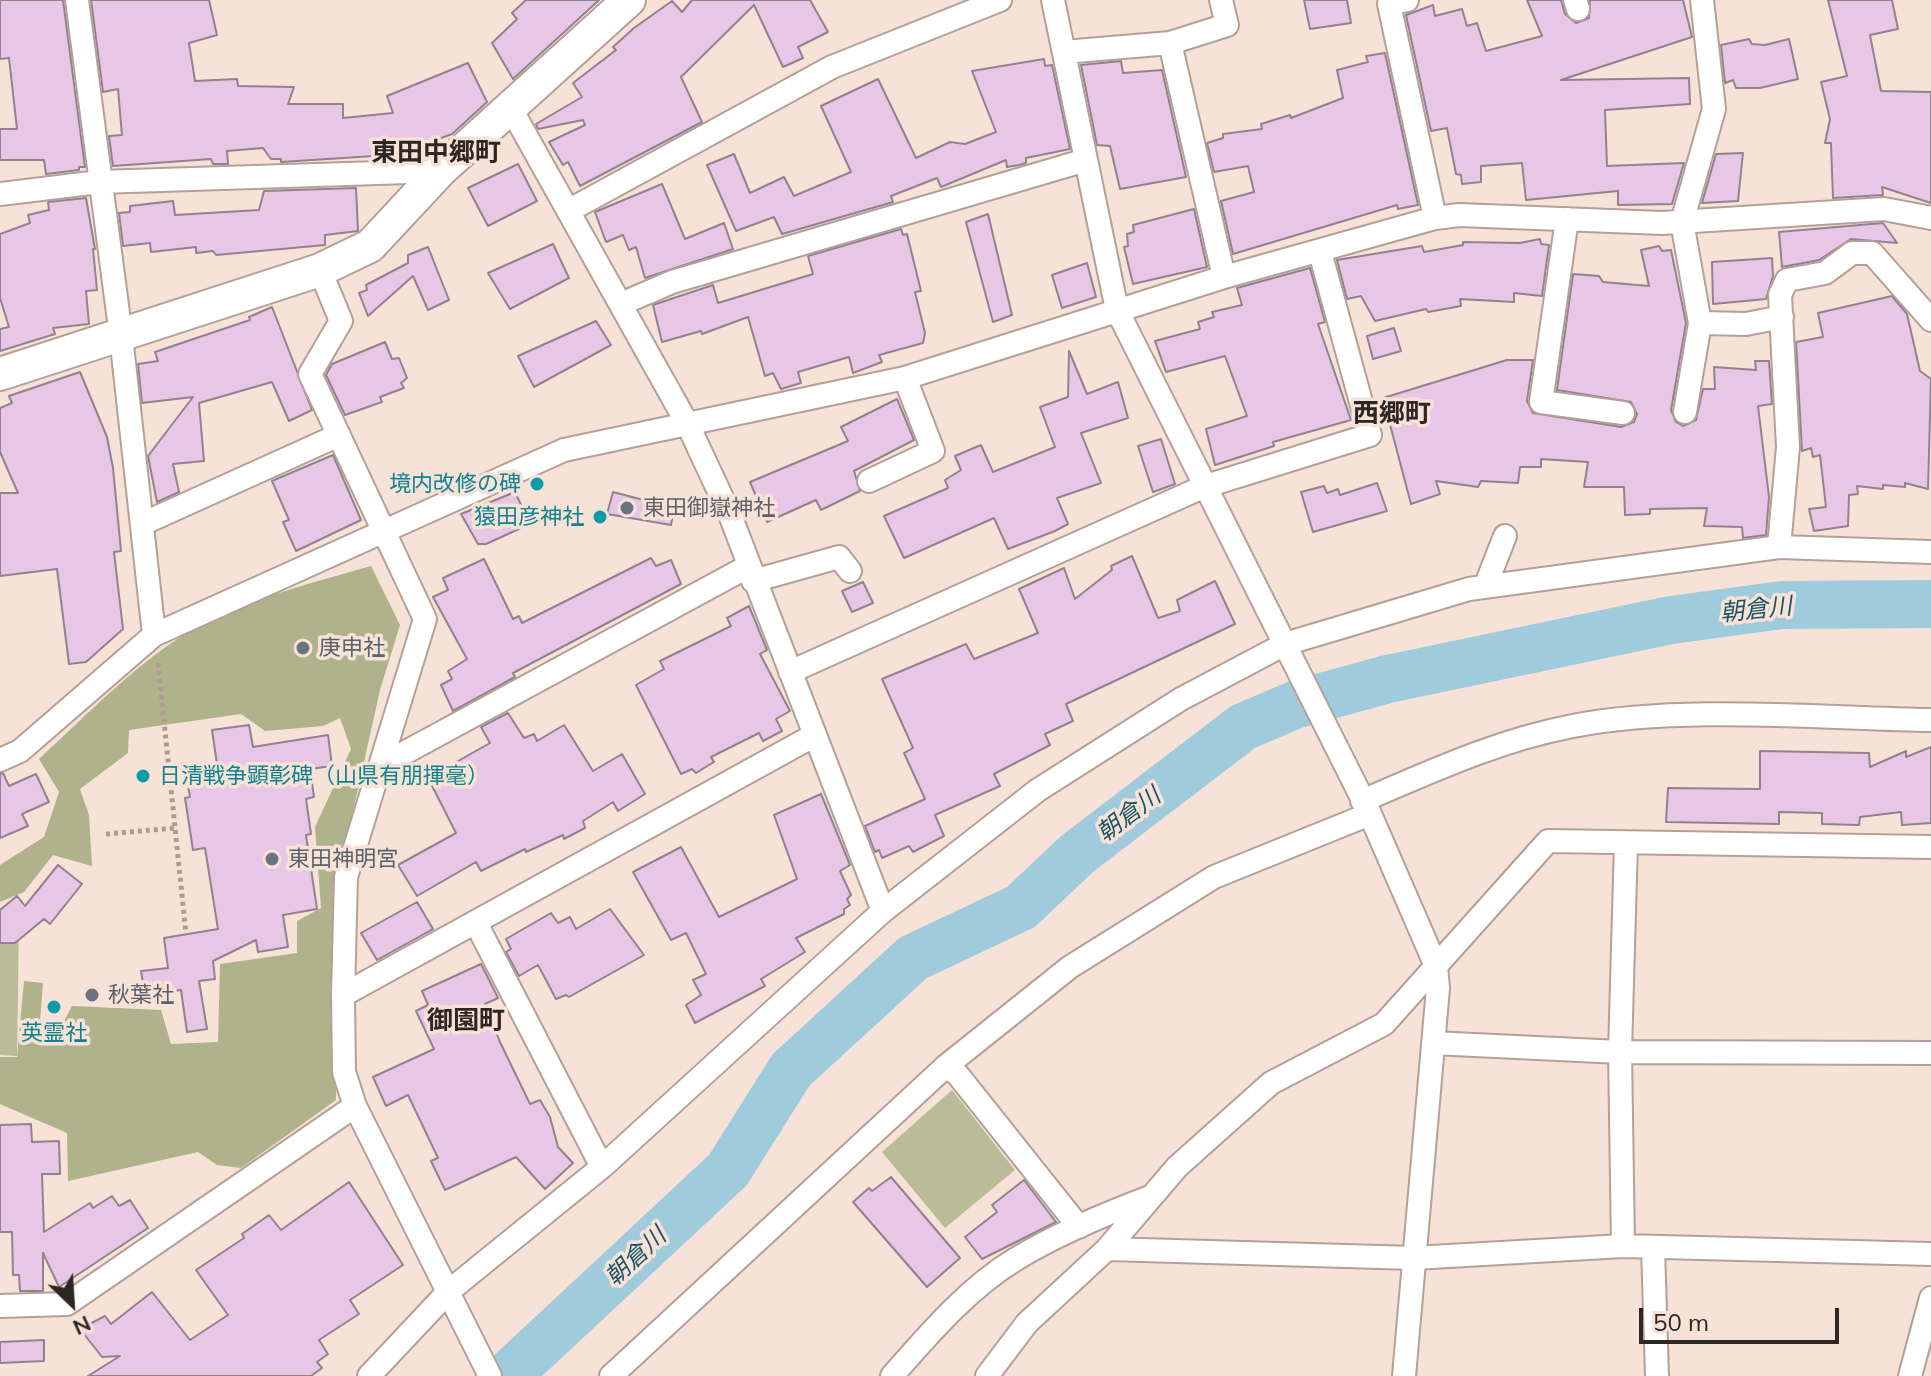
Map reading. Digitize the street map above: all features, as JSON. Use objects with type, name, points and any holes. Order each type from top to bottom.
[{"type":"street","points":[[77,0],[121,336],[154,635]]},
{"type":"street","points":[[0,374],[320,270],[370,246],[440,171],[629,0]]},
{"type":"street","points":[[568,211],[832,67],[1000,0]]},
{"type":"street","points":[[1053,0],[1117,310],[1203,487],[1363,800],[1436,966],[1433,1043],[1404,1376]]},
{"type":"street","points":[[1064,52],[1170,43],[1227,25],[1221,0]]},
{"type":"street","points":[[1407,0],[1389,4],[1435,218]]},
{"type":"street","points":[[1685,412],[1700,323],[1682,222],[1714,109],[1702,0]]},
{"type":"street","points":[[1170,43],[1224,277]]},
{"type":"street","points":[[510,107],[688,425],[730,515],[750,574],[883,911]]},
{"type":"street","points":[[621,304],[672,282],[1086,160]]},
{"type":"street","points":[[0,194],[99,182],[440,171]]},
{"type":"street","points":[[0,760],[20,751],[154,635],[564,450],[905,378],[1224,277],[1435,218],[1459,215],[1682,222],[1884,209],[1931,218]]},
{"type":"street","points":[[1567,219],[1541,402],[1623,413]]},
{"type":"street","points":[[790,672],[1203,487],[1370,435],[1320,252]]},
{"type":"street","points":[[1779,547],[1788,447],[1780,295],[1787,280],[1825,273],[1852,253],[1872,253],[1931,320]]},
{"type":"street","points":[[320,270],[341,321],[310,374],[425,619],[346,877],[344,1072],[355,1106],[490,1376]]},
{"type":"street","points":[[1700,323],[1746,324],[1782,317]]},
{"type":"street","points":[[869,481],[933,451],[905,378]]},
{"type":"street","points":[[142,524],[339,435]]},
{"type":"street","points":[[1485,587],[1505,536]]},
{"type":"street","points":[[369,1376],[883,911],[1038,790],[1181,699],[1288,654],[1485,587],[1779,547],[1931,552]]},
{"type":"street","points":[[382,765],[750,574],[839,557],[850,571]]},
{"type":"street","points":[[611,1376],[946,1066],[1070,967],[1214,877],[1363,800],[1489,746],[1575,725],[1670,716],[1931,720]]},
{"type":"street","points":[[343,995],[477,925],[813,736]]},
{"type":"street","points":[[987,1376],[1027,1323],[1107,1249],[1177,1167],[1271,1083],[1384,1024],[1548,841],[1931,847]]},
{"type":"street","points":[[1623,1246],[1620,1052],[1626,843]]},
{"type":"street","points":[[477,925],[602,1167]]},
{"type":"street","points":[[1433,1043],[1620,1052],[1931,1053]]},
{"type":"street","points":[[946,1066],[958,1075],[1079,1227]]},
{"type":"street","points":[[0,1306],[67,1304],[355,1106]]},
{"type":"street","points":[[892,1376],[944,1318],[1015,1260],[1079,1227],[1155,1196]]},
{"type":"street","points":[[1107,1249],[1414,1258],[1623,1246],[1931,1254]]},
{"type":"street","points":[[1653,1247],[1657,1376]]},
{"type":"street","points":[[1910,1376],[1931,1298]]},
{"type":"path","points":[[154,635],[186,934]]},
{"type":"path","points":[[106,834],[175,828]]},
{"type":"green space","points":[[371,566],[400,625],[380,690],[337,883],[336,1100],[241,1168],[217,1165],[198,1152],[68,1181],[67,1133],[0,1104],[0,1057],[17,1057],[24,981],[43,983],[40,1022],[62,1025],[72,1006],[161,1010],[171,1044],[218,1042],[220,964],[297,953],[297,921],[321,908],[315,827],[351,749],[340,718],[323,726],[265,731],[241,714],[129,730],[128,753],[80,789],[89,815],[92,866],[53,855],[24,892],[0,902],[0,865],[44,837],[59,792],[39,759],[135,671],[198,626],[259,600]]},
{"type":"green space","points":[[0,910],[19,919],[17,1056],[0,1055]]},
{"type":"green space","points":[[952,1090],[1015,1170],[945,1228],[882,1152]]},
{"type":"building","points":[[0,0],[63,0],[85,167],[79,167],[79,170],[46,174],[44,160],[0,160],[0,129],[17,129],[9,58],[0,59]]},
{"type":"building","points":[[91,0],[209,0],[217,35],[189,43],[195,81],[237,79],[238,86],[294,87],[288,104],[343,104],[343,118],[393,113],[387,96],[468,63],[487,102],[452,134],[425,144],[427,150],[405,154],[281,162],[281,159],[271,159],[263,148],[227,151],[228,164],[213,164],[211,159],[113,166],[109,136],[122,135],[118,89],[103,92]]},
{"type":"building","points":[[526,0],[599,0],[513,79],[492,43],[517,19],[512,13]]},
{"type":"building","points":[[692,0],[810,0],[828,32],[798,47],[803,58],[783,67],[754,5],[681,77],[702,122],[580,186],[568,162],[563,165],[549,142],[585,125],[583,120],[538,129],[536,124],[582,97],[573,83],[616,50],[613,47],[634,28],[672,1],[682,12]]},
{"type":"building","points":[[1304,0],[1347,0],[1351,23],[1310,29]]},
{"type":"building","points":[[1527,0],[1561,0],[1565,14],[1576,23],[1589,18],[1590,0],[1683,0],[1692,37],[1561,80],[1689,78],[1690,104],[1605,110],[1607,166],[1684,163],[1672,204],[1618,205],[1618,191],[1526,200],[1522,163],[1481,166],[1481,182],[1462,184],[1461,175],[1456,174],[1447,128],[1431,131],[1406,15],[1433,5],[1435,16],[1462,9],[1467,26],[1477,23],[1486,51],[1542,36]]},
{"type":"building","points":[[1828,0],[1892,0],[1898,29],[1870,35],[1881,91],[1931,92],[1931,203],[1882,187],[1883,195],[1833,198],[1831,143],[1825,143],[1830,119],[1821,82],[1847,76]]},
{"type":"building","points":[[1749,39],[1752,44],[1765,45],[1789,39],[1798,79],[1760,88],[1736,88],[1733,80],[1725,83],[1721,45]]},
{"type":"building","points":[[1385,53],[1418,205],[1398,209],[1397,205],[1233,254],[1221,201],[1254,192],[1248,166],[1214,172],[1207,143],[1223,138],[1223,134],[1262,129],[1261,124],[1290,115],[1291,118],[1343,98],[1337,70],[1368,62],[1366,56]]},
{"type":"building","points":[[1044,59],[1045,66],[1052,65],[1070,149],[1026,158],[1026,163],[1007,167],[1006,160],[941,187],[937,178],[891,196],[893,202],[782,234],[774,217],[736,231],[707,165],[734,154],[750,193],[784,177],[794,196],[851,172],[821,106],[878,79],[916,158],[950,142],[965,144],[996,132],[972,71]]},
{"type":"building","points":[[1121,61],[1123,73],[1162,70],[1186,177],[1120,189],[1110,146],[1097,145],[1081,65]]},
{"type":"building","points":[[1743,153],[1738,201],[1702,203],[1716,154]]},
{"type":"building","points":[[518,164],[537,201],[488,226],[468,188]]},
{"type":"building","points":[[662,184],[685,239],[724,223],[733,249],[645,278],[636,247],[629,250],[623,235],[606,242],[595,212]]},
{"type":"building","points":[[356,188],[358,231],[325,235],[325,245],[216,255],[213,251],[196,253],[196,247],[151,252],[150,243],[123,246],[119,213],[130,212],[130,206],[173,201],[175,215],[259,210],[264,191]]},
{"type":"building","points":[[86,198],[95,249],[97,290],[86,291],[89,324],[53,328],[55,334],[0,351],[0,329],[9,327],[0,298],[0,234],[30,223],[28,215],[49,210],[48,202]]},
{"type":"building","points":[[1194,209],[1207,267],[1133,284],[1124,247],[1128,246],[1127,234],[1134,232],[1133,225]]},
{"type":"building","points":[[988,214],[1012,315],[993,322],[966,222]]},
{"type":"building","points":[[1883,223],[1897,243],[1851,239],[1819,260],[1782,267],[1779,232]]},
{"type":"building","points":[[901,229],[903,235],[907,234],[921,291],[915,292],[925,333],[923,343],[879,355],[882,362],[853,373],[849,357],[798,372],[801,383],[781,389],[773,373],[765,376],[748,317],[702,334],[701,331],[662,342],[653,305],[713,285],[718,303],[813,274],[808,256]]},
{"type":"building","points":[[1540,239],[1541,244],[1549,245],[1542,296],[1514,293],[1514,302],[1460,299],[1461,306],[1428,312],[1426,309],[1375,321],[1361,296],[1347,299],[1337,260],[1422,246],[1424,252],[1463,245],[1463,242],[1520,243]]},
{"type":"building","points":[[553,244],[569,278],[510,309],[488,273]]},
{"type":"building","points":[[1659,246],[1662,251],[1671,250],[1686,323],[1671,410],[1676,422],[1683,426],[1696,420],[1703,389],[1715,389],[1714,367],[1756,370],[1755,361],[1769,361],[1772,404],[1758,406],[1769,497],[1766,535],[1743,538],[1742,527],[1704,526],[1707,508],[1650,509],[1650,514],[1625,515],[1624,487],[1584,487],[1588,462],[1541,459],[1541,467],[1520,467],[1518,483],[1481,481],[1478,487],[1436,481],[1440,494],[1411,504],[1383,398],[1507,360],[1533,360],[1527,401],[1533,413],[1621,427],[1634,422],[1637,414],[1631,402],[1557,390],[1573,274],[1599,276],[1603,282],[1649,286],[1641,250]]},
{"type":"building","points":[[428,247],[449,300],[428,310],[413,276],[368,316],[359,293],[367,290],[366,285],[408,263],[408,255]]},
{"type":"building","points":[[1772,258],[1773,276],[1766,299],[1713,304],[1712,262]]},
{"type":"building","points":[[1087,263],[1096,297],[1062,308],[1052,275]]},
{"type":"building","points":[[1310,268],[1325,322],[1318,324],[1351,420],[1273,442],[1274,446],[1215,465],[1206,429],[1247,416],[1225,356],[1166,372],[1155,341],[1200,329],[1198,322],[1214,317],[1212,312],[1242,305],[1237,288]]},
{"type":"building","points":[[1892,296],[1907,314],[1920,371],[1931,379],[1928,489],[1905,483],[1905,487],[1883,485],[1883,489],[1857,486],[1858,494],[1849,495],[1848,526],[1814,531],[1809,509],[1826,507],[1820,455],[1813,457],[1811,448],[1802,451],[1796,342],[1823,337],[1818,313]]},
{"type":"building","points":[[272,307],[312,410],[289,421],[272,382],[199,403],[204,461],[173,464],[179,492],[157,502],[148,456],[193,397],[142,403],[138,364],[158,361],[155,352],[250,320],[249,317]]},
{"type":"building","points":[[596,321],[611,345],[534,387],[518,356]]},
{"type":"building","points":[[1394,328],[1401,351],[1373,359],[1367,336]]},
{"type":"building","points":[[385,342],[392,359],[399,358],[407,378],[401,383],[404,388],[380,397],[382,402],[345,415],[326,375],[332,364]]},
{"type":"building","points":[[1069,351],[1087,394],[1118,382],[1128,418],[1081,433],[1101,483],[1057,498],[1068,524],[1008,549],[994,518],[904,558],[884,516],[948,488],[945,480],[961,470],[955,456],[981,445],[993,472],[1055,447],[1040,407],[1068,397]]},
{"type":"building","points":[[80,372],[107,437],[113,468],[121,551],[114,552],[123,629],[86,662],[69,664],[57,569],[0,576],[0,493],[18,493],[0,452],[0,408],[12,403],[9,396]]},
{"type":"building","points":[[897,399],[914,440],[854,471],[860,491],[821,510],[816,500],[767,522],[750,482],[848,441],[841,427]]},
{"type":"building","points":[[1161,439],[1175,484],[1153,492],[1138,446]]},
{"type":"building","points":[[333,455],[361,520],[296,551],[283,522],[289,520],[272,481]]},
{"type":"building","points":[[1377,483],[1387,511],[1313,532],[1301,492],[1324,486],[1327,493],[1338,489],[1340,495]]},
{"type":"building","points":[[515,492],[530,524],[486,544],[478,544],[461,514]]},
{"type":"building","points":[[613,492],[674,508],[671,525],[607,514]]},
{"type":"building","points":[[1132,556],[1158,618],[1180,611],[1177,600],[1215,581],[1235,624],[1066,704],[1073,721],[1045,734],[1050,745],[994,774],[1000,786],[935,815],[944,836],[913,852],[909,846],[882,858],[879,850],[875,852],[865,826],[925,799],[904,753],[913,748],[882,679],[966,644],[974,659],[1038,633],[1019,589],[1064,568],[1075,599],[1112,570],[1111,566]]},
{"type":"building","points":[[651,558],[656,566],[671,560],[681,584],[513,673],[515,677],[453,711],[441,685],[452,679],[448,671],[467,659],[433,597],[448,590],[443,578],[484,559],[513,619],[519,616],[522,623]]},
{"type":"building","points":[[863,582],[873,603],[852,612],[842,591]]},
{"type":"building","points":[[749,606],[767,650],[760,654],[790,711],[776,719],[782,731],[763,741],[759,733],[711,757],[714,762],[696,773],[692,769],[681,774],[636,685],[664,669],[660,661],[731,626],[727,618]]},
{"type":"building","points":[[508,713],[524,738],[534,734],[537,741],[564,725],[593,771],[622,754],[645,794],[618,811],[613,802],[583,821],[585,828],[564,839],[563,835],[526,852],[525,849],[481,871],[476,862],[417,896],[398,865],[456,833],[428,778],[490,743],[481,727]]},
{"type":"building","name":"東田神明宮","points":[[249,725],[253,747],[328,735],[332,766],[310,769],[314,797],[306,799],[311,834],[306,835],[317,909],[283,915],[288,947],[258,952],[256,940],[213,961],[215,979],[199,981],[207,1029],[187,1032],[181,990],[145,995],[141,971],[168,968],[164,938],[218,929],[205,848],[193,850],[185,798],[190,797],[188,785],[193,784],[191,767],[217,764],[212,730]]},
{"type":"building","points":[[1931,747],[1931,823],[1902,825],[1901,812],[1860,817],[1859,825],[1822,824],[1822,813],[1779,812],[1779,824],[1666,822],[1668,788],[1760,789],[1760,751],[1869,753],[1870,767],[1906,751],[1906,757]]},
{"type":"building","points":[[3,773],[9,786],[36,774],[49,802],[22,814],[28,826],[0,838],[0,774]]},
{"type":"building","points":[[821,794],[850,865],[840,871],[851,895],[847,899],[850,905],[844,909],[844,914],[796,938],[805,952],[761,979],[765,986],[695,1023],[686,1005],[701,995],[693,980],[706,974],[686,933],[671,940],[633,872],[681,847],[719,917],[797,879],[774,815]]},
{"type":"building","points":[[58,865],[82,884],[50,924],[44,919],[15,943],[0,943],[0,910],[17,896],[25,906]]},
{"type":"building","points":[[417,902],[433,929],[377,960],[361,933]]},
{"type":"building","points":[[610,909],[644,955],[569,997],[566,995],[556,999],[538,965],[519,976],[506,952],[511,949],[506,939],[551,913],[558,923],[570,917],[576,929]]},
{"type":"building","points":[[481,964],[498,998],[485,1004],[500,1042],[530,1104],[540,1100],[550,1117],[558,1147],[573,1163],[545,1189],[516,1157],[445,1190],[431,1161],[438,1158],[408,1095],[386,1106],[373,1077],[434,1049],[416,1011],[428,1005],[422,991]]},
{"type":"building","points":[[31,1124],[32,1142],[59,1141],[60,1174],[42,1174],[44,1232],[90,1203],[93,1208],[112,1196],[119,1206],[130,1200],[148,1228],[59,1287],[43,1253],[43,1291],[20,1291],[19,1275],[13,1275],[12,1232],[0,1232],[0,1125]]},
{"type":"building","points":[[891,1177],[960,1258],[927,1287],[853,1202],[869,1188],[872,1191]]},
{"type":"building","points":[[1024,1180],[1056,1222],[982,1259],[965,1237],[997,1212],[992,1205]]},
{"type":"building","points":[[349,1182],[403,1265],[350,1300],[359,1314],[319,1340],[328,1354],[317,1362],[322,1368],[311,1376],[88,1376],[120,1356],[102,1357],[80,1329],[105,1316],[111,1324],[152,1292],[190,1340],[228,1315],[196,1270],[244,1238],[242,1234],[269,1215],[281,1230]]},
{"type":"building","points":[[44,1340],[44,1361],[0,1363],[0,1342]]},
{"type":"waterway","name":"朝倉川","points":[[507,1376],[728,1170],[791,1070],[913,958],[1021,907],[1077,854],[1243,727],[1297,704],[1388,679],[1671,620],[1782,605],[1931,604]]},
{"type":"place","name":"境内改修の碑","points":[[537,484]]},
{"type":"place","name":"東田御嶽神社","points":[[627,508]]},
{"type":"place","name":"猿田彦神社","points":[[600,517]]},
{"type":"place","name":"庚申社","points":[[303,648]]},
{"type":"place","name":"日清戦争顕彰碑（山県有朋揮毫）","points":[[143,776]]},
{"type":"place","name":"東田神明宮","points":[[272,859]]},
{"type":"place","name":"秋葉社","points":[[92,995]]},
{"type":"place","name":"英霊社","points":[[54,1007]]},
{"type":"district","name":"東田中郷町","points":[[436,153]]},
{"type":"district","name":"西郷町","points":[[1392,414]]},
{"type":"district","name":"御園町","points":[[466,1021]]}]
